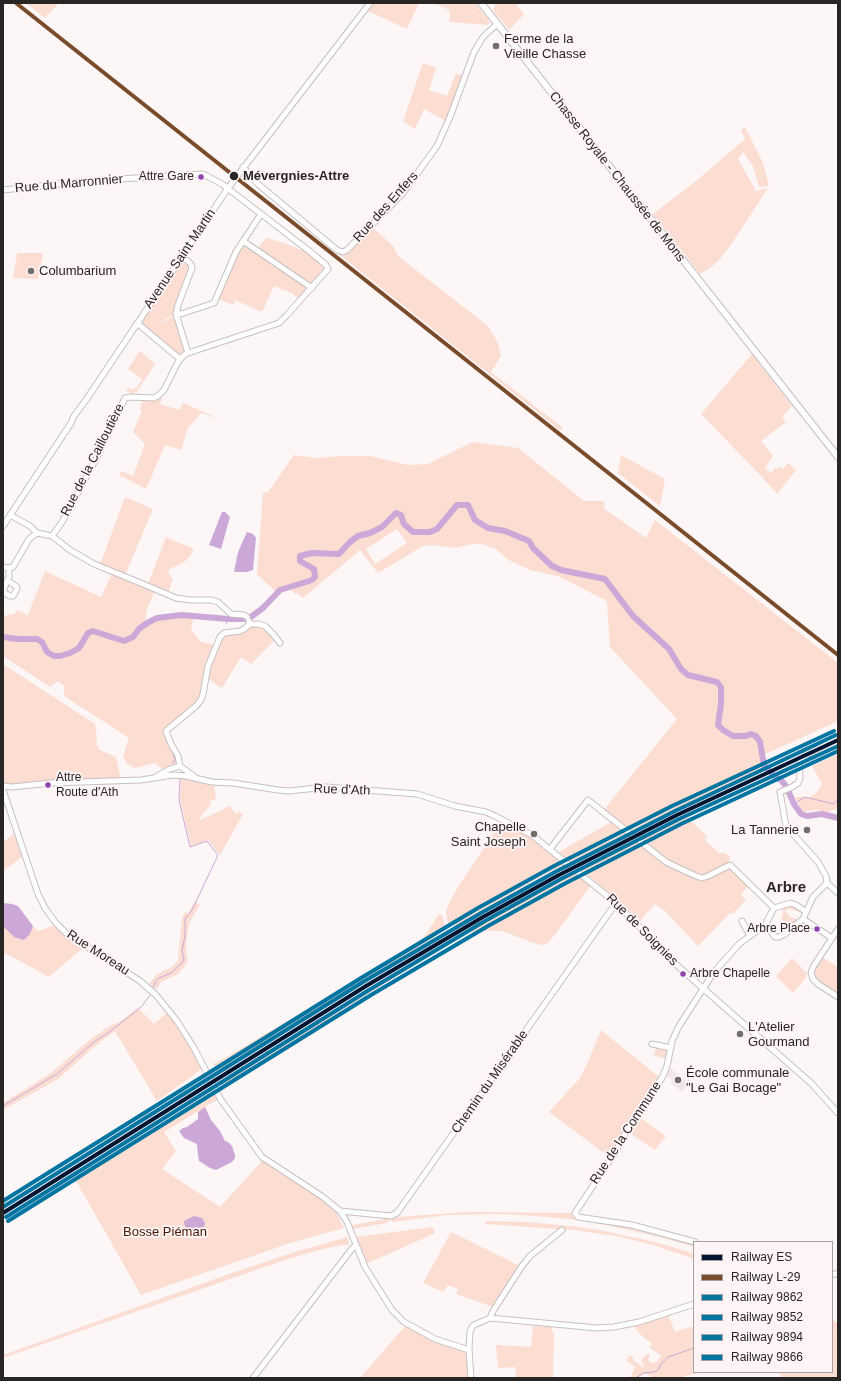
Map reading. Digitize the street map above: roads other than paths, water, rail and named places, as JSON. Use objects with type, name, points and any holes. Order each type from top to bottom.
[{"type":"main road","name":"Chasse Royale - Chaussée de Mons","points":[[481,3],[838,457]]},
{"type":"street","name":"Avenue Saint Martin","points":[[3,526],[71,423],[74,416],[228,188],[370,3]]},
{"type":"street","name":"Rue des Enfers","points":[[243,167],[258,184],[338,250],[342,252],[347,250],[403,193],[437,146],[450,117],[474,52],[483,37],[498,24]]},
{"type":"street","name":"Rue du Marronnier","points":[[3,190],[86,181],[199,174],[212,178],[228,188],[314,255],[326,265],[328,269]]},
{"type":"street","points":[[176,314],[181,314],[214,303],[236,252],[261,214]]},
{"type":"street","points":[[243,241],[312,288]]},
{"type":"street","points":[[182,256],[191,264],[192,268],[176,314],[188,353]]},
{"type":"street","name":"Rue de la Cailloutière","points":[[52,536],[69,509],[98,455],[125,398],[154,398],[160,395],[164,390],[180,359],[188,353],[278,323],[288,315],[328,269]]},
{"type":"street","points":[[137,323],[180,359]]},
{"type":"street","points":[[10,515],[30,526],[37,533],[52,536],[70,550],[94,564],[168,596],[185,600],[211,600],[218,602],[231,614],[244,615],[249,621],[265,626],[280,643]]},
{"type":"street","points":[[7,580],[17,587],[13,596],[3,592],[10,568],[13,567],[29,539],[37,533]]},
{"type":"street","points":[[3,567],[10,568]]},
{"type":"street","points":[[180,766],[178,756],[170,744],[166,731],[201,700],[208,666],[220,637],[224,633],[240,631],[249,621]]},
{"type":"street","points":[[837,890],[827,883],[826,876],[818,862],[786,826],[780,792],[792,788],[798,783],[800,778],[799,761],[806,755],[838,738]]},
{"type":"street","name":"Rue d'Ath","points":[[154,777],[180,766],[197,779]]},
{"type":"street","name":"Rue d'Ath","points":[[3,786],[12,787],[51,782],[141,780],[173,775],[271,790],[289,791],[326,787],[417,794],[455,806],[486,812]]},
{"type":"street","name":"Rue Moreau","points":[[3,790],[38,894],[45,908],[55,922],[67,934],[140,981],[156,995],[183,1031],[221,1100],[262,1156],[323,1197],[340,1211]]},
{"type":"street","points":[[550,848],[588,800],[666,862],[696,876],[702,878],[730,865],[774,908]]},
{"type":"street","name":"Rue de Soignies","points":[[486,812],[515,825],[532,835],[550,848],[616,903],[702,989],[811,1083],[838,1113]]},
{"type":"street","points":[[805,911],[791,903],[774,908],[765,925],[775,937],[785,934],[803,919],[805,911],[816,893],[827,883]]},
{"type":"street","name":"Chemin du Misérable","points":[[340,1211],[391,1216],[397,1213],[616,903]]},
{"type":"street","points":[[803,919],[835,936]]},
{"type":"street","points":[[742,922],[750,936]]},
{"type":"street","name":"Rue de la Commune","points":[[693,1242],[632,1226],[578,1217],[575,1215],[616,1151],[632,1121],[662,1078],[667,1066],[678,1026],[702,989],[724,960],[739,944],[765,925]]},
{"type":"street","points":[[838,929],[835,936],[813,967],[811,973],[813,979],[818,984],[838,997]]},
{"type":"street","points":[[652,1044],[671,1048]]},
{"type":"street","points":[[340,1211],[347,1222],[365,1267],[392,1310],[404,1322],[435,1339],[469,1350]]},
{"type":"street","points":[[490,1318],[522,1266],[530,1256],[562,1230]]},
{"type":"street","points":[[254,1378],[356,1245]]},
{"type":"street","points":[[471,1378],[469,1350],[470,1332],[472,1327],[490,1318],[597,1328],[614,1327],[639,1322],[693,1304]]},
{"type":"waterway","points":[[3,637],[37,639],[42,642],[47,652],[54,656],[60,656],[79,648],[88,633],[93,631],[124,641],[133,637],[139,629],[157,618],[182,615],[228,619],[248,619],[263,608],[280,590],[312,580],[315,577],[314,569],[300,561],[300,556],[312,553],[339,554],[358,536],[370,533],[382,527],[396,513],[401,515],[404,524],[413,532],[430,532],[437,529],[457,505],[468,505],[475,520],[488,528],[505,531],[529,541],[533,548],[552,566],[561,570],[605,579],[633,616],[669,649],[681,669],[688,675],[717,682],[721,687],[721,704],[718,725],[733,736],[746,736],[751,734],[756,736],[760,742],[764,765],[786,786],[794,804],[801,814],[807,816],[822,814],[838,818]]},
{"type":"waterway","points":[[226,624],[228,619]]},
{"type":"waterway","points":[[210,654],[215,644]]},
{"type":"waterway","points":[[165,734],[175,759],[173,763]]},
{"type":"waterway","points":[[153,988],[159,978],[171,973],[182,963],[184,959],[182,951],[185,936],[185,919],[192,910],[218,855],[207,841],[190,847],[179,800],[180,778]]},
{"type":"waterway","points":[[794,804],[805,797],[834,804],[838,799]]},
{"type":"waterway","points":[[3,1106],[57,1074],[94,1042],[141,1007],[151,994]]},
{"type":"waterway","points":[[636,1378],[643,1373],[658,1370],[668,1357],[693,1348]]},
{"type":"rail line","name":"L-29","points":[[16,3],[838,655]]},
{"type":"rail line","name":"9866","points":[[3,1201],[361,978],[478,908],[554,866],[672,806],[834,731]]},
{"type":"rail line","name":"9852","points":[[3,1207],[363,982],[481,913],[557,871],[675,811],[836,735]]},
{"type":"rail line","name":"ES","points":[[3,1213],[366,986],[483,917],[559,875],[677,815],[838,740]]},
{"type":"rail line","name":"9862","points":[[6,1217],[369,990],[485,921],[561,879],[679,819],[838,746]]},
{"type":"rail line","name":"9894","points":[[8,1221],[371,995],[488,926],[564,884],[681,824],[838,751]]},
{"type":"place","name":"Ferme de la Vieille Chasse","points":[[496,46]]},
{"type":"place","name":"Mévergnies-Attre","points":[[234,176]]},
{"type":"place","name":"Attre Gare","points":[[201,177]]},
{"type":"place","name":"Columbarium","points":[[31,271]]},
{"type":"place","name":"Attre Route d'Ath","points":[[48,785]]},
{"type":"place","name":"La Tannerie","points":[[807,830]]},
{"type":"place","name":"Chapelle Saint Joseph","points":[[534,834]]},
{"type":"place","name":"Arbre Place","points":[[817,929]]},
{"type":"place","name":"Arbre Chapelle","points":[[683,974]]},
{"type":"place","name":"L'Atelier Gourmand","points":[[740,1034]]},
{"type":"place","name":"École communale \"Le Gai Bocage\"","points":[[678,1080]]},
{"type":"district","name":"Arbre","points":[[786,888]]},
{"type":"park label","name":"Bosse Piéman","points":[[165,1232]]}]
